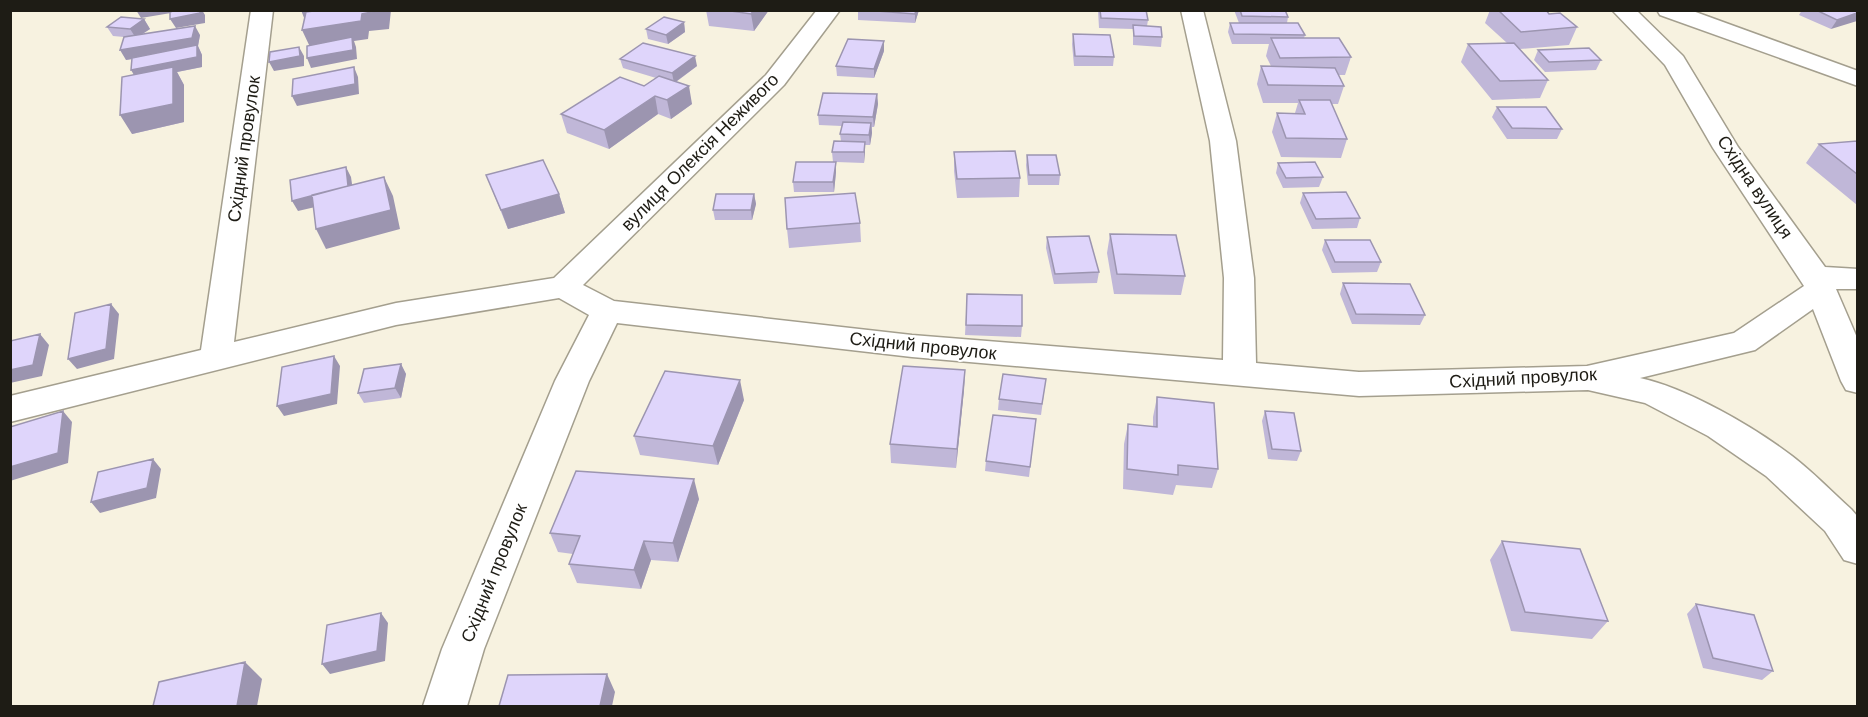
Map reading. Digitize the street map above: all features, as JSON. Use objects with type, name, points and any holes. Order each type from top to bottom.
[{"type":"street","name":"Східний провулок","points":[[216,359],[262,10]]},
{"type":"street","name":"вулиця Олексія Неживого","points":[[563,287],[775,80],[829,10]]},
{"type":"street","points":[[1192,10],[1223,141],[1239,278],[1240,375]]},
{"type":"street","name":"Східна вулиця","points":[[1623,10],[1675,61],[1726,148],[1819,282],[1857,381]]},
{"type":"street","points":[[1668,10],[1857,79]]},
{"type":"street","points":[[1819,282],[1857,279]]},
{"type":"street","name":"Східний провулок","points":[[563,287],[607,311],[912,346],[1359,384],[1587,378],[1744,342],[1819,282]]},
{"type":"street","points":[[10,409],[396,314],[563,287]]},
{"type":"street","name":"Східний провулок","points":[[445,706],[463,649],[568,392],[607,311]]},
{"type":"street","points":[[1587,378],[1654,393],[1720,427],[1779,466],[1838,520],[1857,548]]},
{"type":"building","points":[[200,10],[200,13],[170,19],[170,12]]},
{"type":"building","points":[[382,10],[362,14],[361,21],[302,30],[306,12]]},
{"type":"building","points":[[724,10],[754,10],[751,14]]},
{"type":"building","points":[[864,10],[916,10],[915,14]]},
{"type":"building","points":[[1100,10],[1146,10],[1148,20],[1101,18]]},
{"type":"building","points":[[1240,10],[1285,10],[1288,17],[1242,16]]},
{"type":"building","points":[[1498,10],[1546,10],[1549,14],[1560,13],[1577,27],[1521,32]]},
{"type":"building","points":[[1816,10],[1857,10],[1857,13],[1837,20]]},
{"type":"building","points":[[121,17],[144,19],[130,29],[107,27]]},
{"type":"building","points":[[664,17],[684,22],[666,35],[646,29]]},
{"type":"building","points":[[1230,23],[1298,23],[1305,35],[1234,34]]},
{"type":"building","points":[[1133,25],[1161,27],[1162,37],[1134,36]]},
{"type":"building","points":[[195,26],[192,38],[120,50],[124,37]]},
{"type":"building","points":[[1073,34],[1110,35],[1114,57],[1075,56]]},
{"type":"building","points":[[352,37],[353,50],[307,58],[307,46]]},
{"type":"building","points":[[1271,38],[1339,38],[1351,57],[1280,58]]},
{"type":"building","points":[[848,39],[884,41],[874,69],[836,66]]},
{"type":"building","points":[[643,43],[695,56],[672,73],[620,59]]},
{"type":"building","points":[[1514,43],[1548,80],[1500,81],[1468,44]]},
{"type":"building","points":[[197,45],[197,57],[131,70],[132,58]]},
{"type":"building","points":[[299,47],[300,56],[269,62],[270,52]]},
{"type":"building","points":[[1589,48],[1601,60],[1549,62],[1538,50]]},
{"type":"building","points":[[1261,66],[1335,68],[1344,86],[1268,85]]},
{"type":"building","points":[[173,67],[173,104],[120,115],[122,77]]},
{"type":"building","points":[[354,67],[355,84],[292,96],[293,79]]},
{"type":"building","points":[[659,76],[689,86],[667,100],[655,96],[604,130],[561,114],[620,77],[644,86]]},
{"type":"building","points":[[823,93],[877,94],[873,117],[818,115]]},
{"type":"building","points":[[1299,100],[1330,100],[1347,139],[1286,138],[1277,113],[1305,114]]},
{"type":"building","points":[[1497,107],[1546,107],[1562,129],[1512,128]]},
{"type":"building","points":[[843,122],[871,123],[869,135],[840,134]]},
{"type":"building","points":[[834,141],[865,142],[864,152],[832,152]]},
{"type":"building","points":[[1857,141],[1857,174],[1819,144]]},
{"type":"building","points":[[1015,151],[1020,178],[957,179],[954,152]]},
{"type":"building","points":[[1027,155],[1056,155],[1060,175],[1029,175]]},
{"type":"building","points":[[543,160],[559,194],[501,210],[486,175]]},
{"type":"building","points":[[796,162],[836,162],[833,182],[793,182]]},
{"type":"building","points":[[1315,162],[1323,177],[1286,178],[1278,163]]},
{"type":"building","points":[[346,167],[348,186],[292,201],[290,180]]},
{"type":"building","points":[[384,177],[391,210],[316,229],[312,195]]},
{"type":"building","points":[[1346,192],[1360,218],[1316,219],[1303,193]]},
{"type":"building","points":[[855,193],[860,223],[787,229],[785,198]]},
{"type":"building","points":[[716,194],[754,194],[751,210],[713,210]]},
{"type":"building","points":[[1110,234],[1176,235],[1185,276],[1117,274]]},
{"type":"building","points":[[1089,236],[1099,272],[1055,274],[1047,237]]},
{"type":"building","points":[[1325,240],[1370,240],[1381,262],[1335,262]]},
{"type":"building","points":[[1343,283],[1410,284],[1425,315],[1356,314]]},
{"type":"building","points":[[967,294],[1022,295],[1022,326],[966,325]]},
{"type":"building","points":[[111,304],[106,349],[68,359],[75,313]]},
{"type":"building","points":[[40,334],[33,365],[10,370],[10,341]]},
{"type":"building","points":[[334,356],[331,394],[277,406],[282,367]]},
{"type":"building","points":[[401,364],[395,388],[358,393],[364,369]]},
{"type":"building","points":[[903,366],[965,370],[957,449],[890,444]]},
{"type":"building","points":[[665,371],[740,380],[713,446],[634,436]]},
{"type":"building","points":[[1003,374],[1046,379],[1042,404],[999,399]]},
{"type":"building","points":[[1157,397],[1214,403],[1218,469],[1178,465],[1178,475],[1127,469],[1128,424],[1157,427]]},
{"type":"building","points":[[63,411],[58,453],[10,467],[10,427]]},
{"type":"building","points":[[1265,411],[1294,413],[1301,451],[1272,449]]},
{"type":"building","points":[[993,415],[1036,419],[1030,467],[986,461]]},
{"type":"building","points":[[153,459],[147,488],[91,502],[98,472]]},
{"type":"building","points":[[576,471],[694,479],[673,543],[644,541],[634,570],[569,564],[580,536],[550,533]]},
{"type":"building","points":[[1502,541],[1580,549],[1608,621],[1525,612]]},
{"type":"building","points":[[1696,604],[1754,615],[1773,671],[1713,658]]},
{"type":"building","points":[[381,613],[377,651],[322,664],[327,625]]},
{"type":"building","points":[[245,662],[237,706],[153,706],[159,682]]},
{"type":"building","points":[[607,674],[600,706],[499,706],[508,675]]}]
